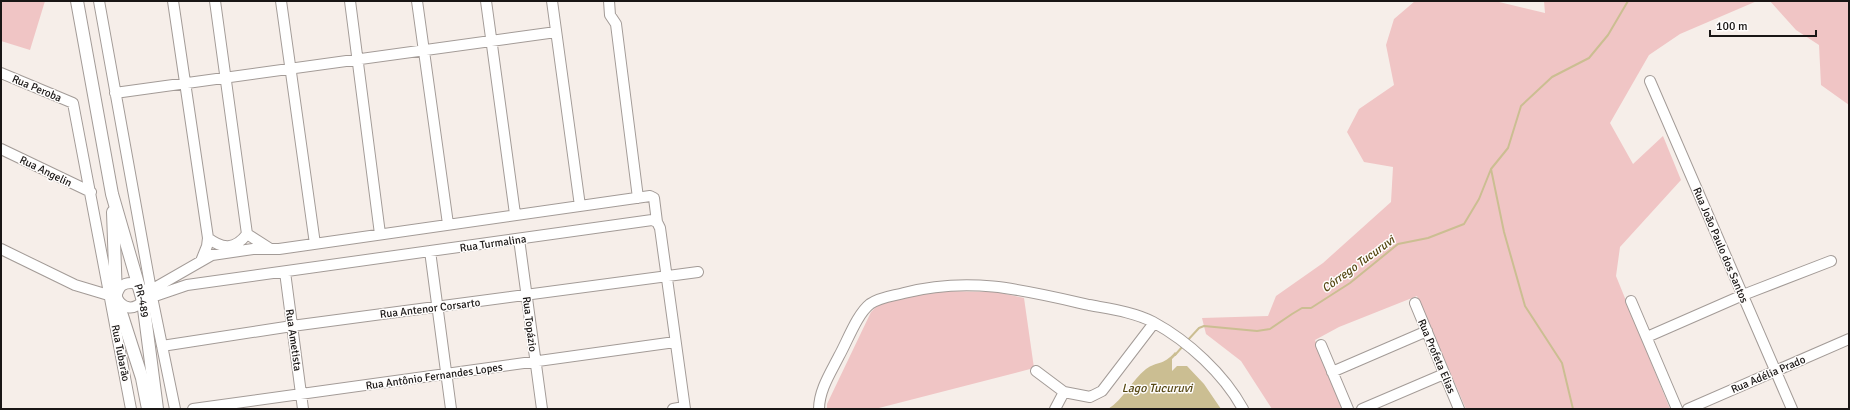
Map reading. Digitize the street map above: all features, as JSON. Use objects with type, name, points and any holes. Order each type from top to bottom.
[{"type":"main road","name":"PR-489","points":[[77,1],[112,194],[147,293],[158,409]]},
{"type":"main road","name":"PR-489","points":[[112,194],[113,297],[142,378],[148,409]]},
{"type":"street","points":[[99,1],[147,293],[162,346],[175,409]]},
{"type":"street","points":[[174,1],[208,238],[207,246],[201,261]]},
{"type":"street","points":[[208,238],[218,246],[229,246],[243,239],[247,234],[214,1]]},
{"type":"street","points":[[281,1],[315,244]]},
{"type":"street","points":[[350,1],[380,234]]},
{"type":"street","points":[[417,1],[448,224]]},
{"type":"street","points":[[486,1],[515,214]]},
{"type":"street","points":[[552,1],[580,206]]},
{"type":"street","points":[[608,1],[610,15],[616,24],[638,198]]},
{"type":"street","points":[[115,93],[556,32]]},
{"type":"street","name":"Rua Peroba","points":[[1,73],[73,103]]},
{"type":"street","name":"Rua João Paulo dos Santos","points":[[1650,81],[1792,409]]},
{"type":"street","name":"Rua Tubarão","points":[[73,103],[113,297],[131,409]]},
{"type":"street","name":"Rua Angelin","points":[[1,149],[91,192]]},
{"type":"street","points":[[1,249],[75,285],[113,297],[122,306],[129,308],[136,306],[147,293],[212,255],[253,248],[272,249],[315,244],[515,214],[650,196],[654,198],[657,222],[660,228],[685,408],[673,409]]},
{"type":"street","name":"Rua Turmalina","points":[[147,293],[187,285],[652,220],[657,222]]},
{"type":"street","points":[[247,234],[272,249]]},
{"type":"street","name":"Rua Topázio","points":[[519,239],[542,409]]},
{"type":"street","points":[[430,251],[451,409]]},
{"type":"street","points":[[1647,337],[1743,295],[1831,261]]},
{"type":"street","name":"Rua Ametista","points":[[285,272],[304,409]]},
{"type":"street","name":"Rua Antenor Corsarto","points":[[162,346],[292,326],[437,308],[698,272]]},
{"type":"street","points":[[113,297],[122,285],[134,283],[147,293]]},
{"type":"street","points":[[819,409],[820,398],[826,383],[861,315],[869,305],[881,298],[934,287],[967,285],[1002,286],[1121,312],[1154,323],[1185,344],[1223,380],[1243,409]]},
{"type":"street","points":[[1631,301],[1677,409]]},
{"type":"street","name":"Rua Profeta Elias","points":[[1415,303],[1459,409]]},
{"type":"street","points":[[1036,371],[1064,392],[1090,397],[1102,391],[1154,323]]},
{"type":"street","points":[[1332,372],[1427,332]]},
{"type":"street","name":"Rua Adélia Prado","points":[[1688,409],[1849,339]]},
{"type":"street","name":"Rua Antônio Fernandes Lopes","points":[[193,409],[675,342]]},
{"type":"street","points":[[1321,345],[1348,409]]},
{"type":"street","points":[[1362,409],[1444,374]]},
{"type":"street","points":[[1055,409],[1064,392]]},
{"type":"shaded area","points":[[1,1],[45,1],[30,50],[1,41]]},
{"type":"shaded area","points":[[1415,1],[1495,1],[1545,13],[1544,1],[1757,1],[1680,34],[1649,55],[1610,123],[1633,164],[1663,136],[1681,180],[1620,247],[1616,276],[1670,409],[1466,409],[1417,296],[1339,327],[1315,340],[1342,409],[1272,409],[1241,361],[1206,334],[1202,318],[1268,316],[1276,296],[1323,263],[1391,202],[1393,167],[1364,162],[1347,132],[1359,109],[1394,85],[1386,45],[1394,19]]},
{"type":"shaded area","points":[[1770,1],[1849,1],[1849,105],[1821,85],[1819,45],[1796,30]]},
{"type":"shaded area","points":[[938,291],[997,292],[1024,298],[1034,368],[875,409],[827,409],[827,404],[871,312],[881,302]]},
{"type":"water","name":"Lago Tucuruvi","points":[[1175,352],[1177,354],[1172,359],[1172,371],[1177,366],[1187,366],[1204,384],[1221,409],[1108,409],[1119,400],[1146,369],[1167,359]]},
{"type":"waterway","name":"Córrego Tucuruvi","points":[[1187,341],[1199,328],[1204,326],[1257,331],[1270,329],[1302,308],[1311,308],[1350,283],[1398,244],[1428,238],[1464,224],[1479,199],[1491,169],[1508,148],[1521,106],[1552,77],[1589,58],[1608,35],[1628,1]]},
{"type":"waterway","points":[[1491,169],[1504,232],[1525,306],[1562,363],[1573,409]]},
{"type":"waterway","name":"Córrego Tucuruvi","points":[[1175,355],[1183,346]]}]
